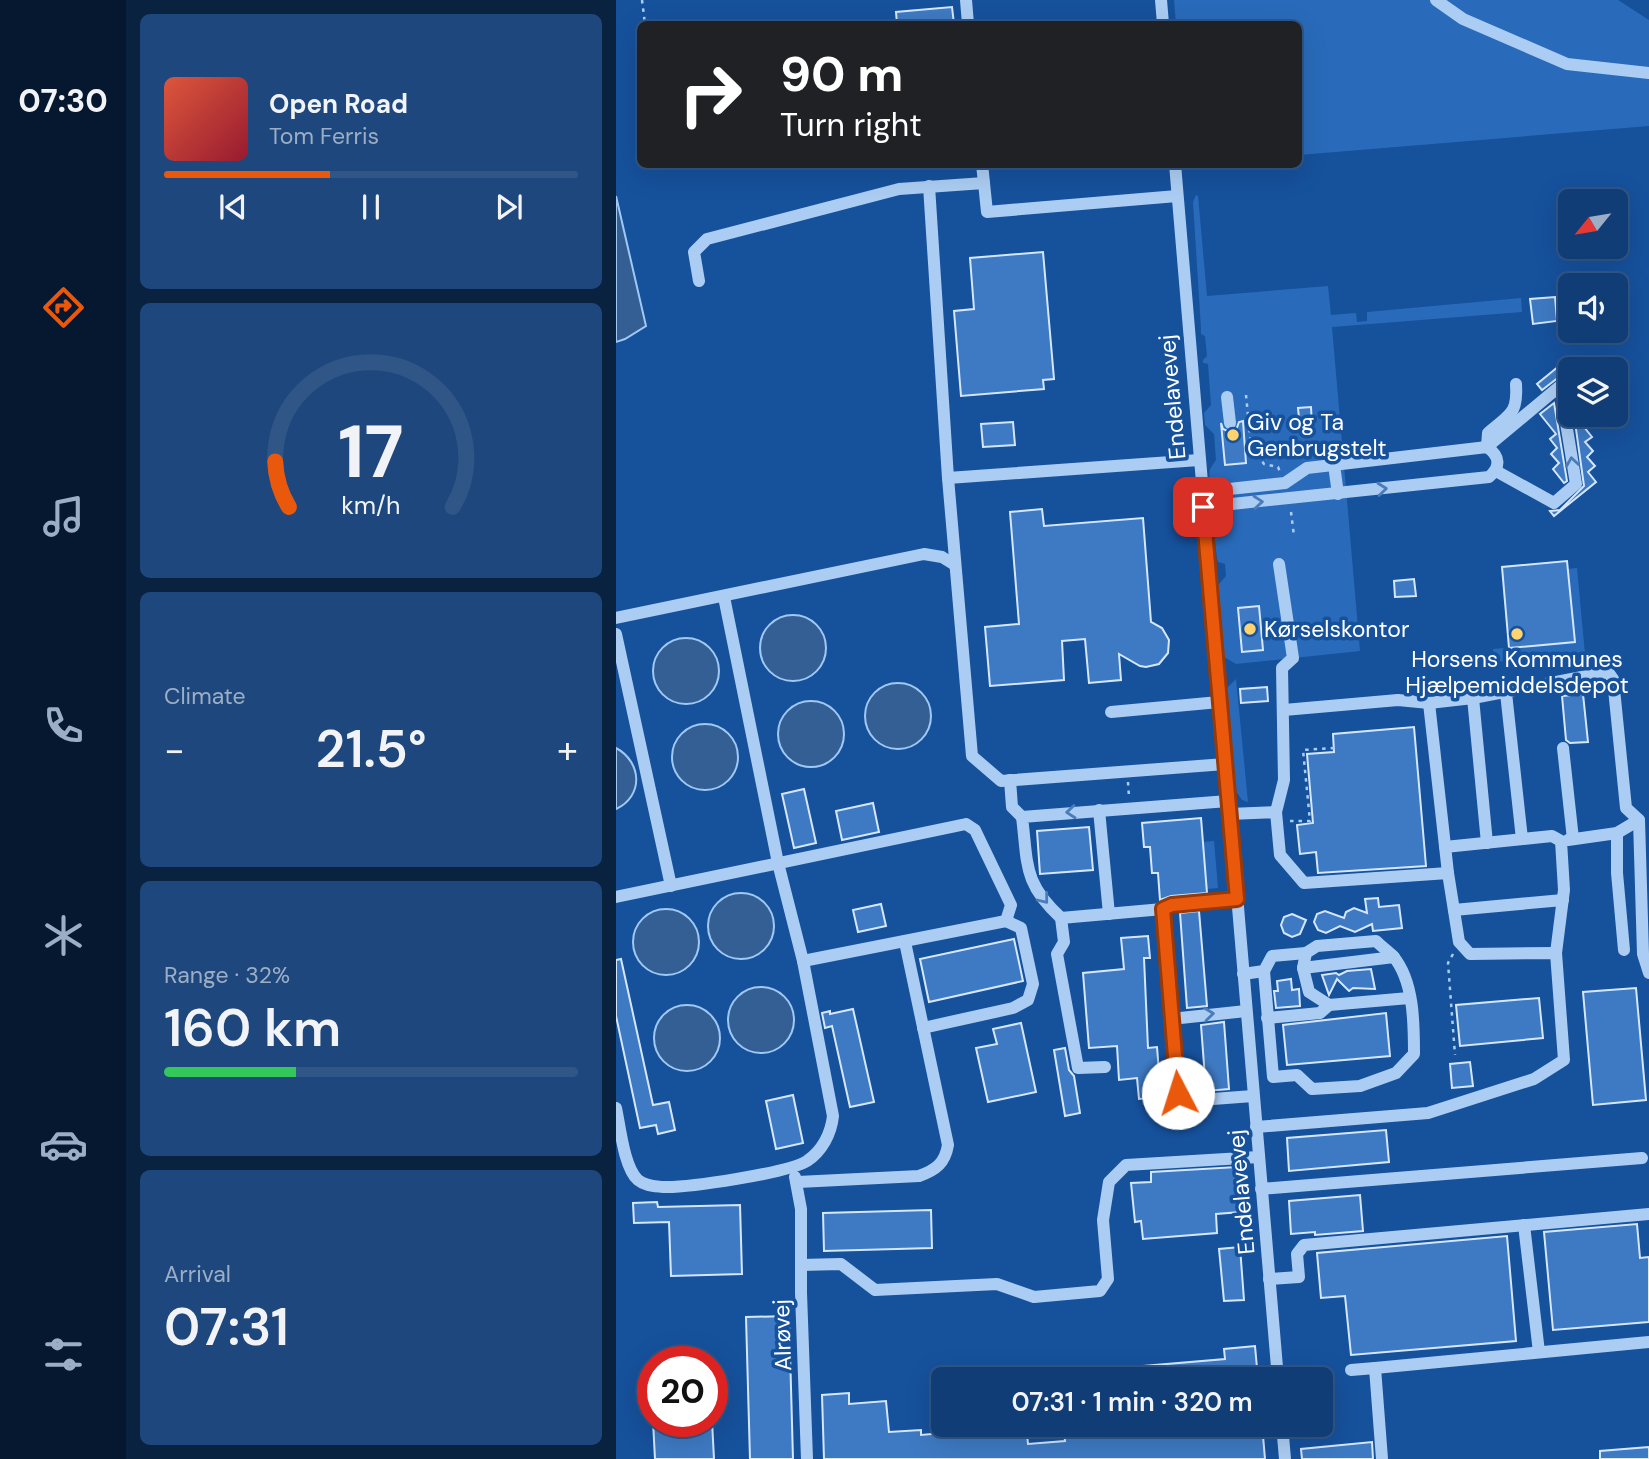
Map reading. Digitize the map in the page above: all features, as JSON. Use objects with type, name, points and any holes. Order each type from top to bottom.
[{"type":"street","points":[[966,0],[968,21]]},
{"type":"street","points":[[1161,0],[1163,21]]},
{"type":"street","points":[[1436,0],[1463,19],[1567,64],[1649,73]]},
{"type":"street","points":[[982,168],[987,212],[1177,196]]},
{"type":"street","name":"Endelavevej","points":[[1175,168],[1277,1367]]},
{"type":"street","points":[[699,281],[694,252],[707,239],[899,189],[984,183]]},
{"type":"street","points":[[929,186],[948,478],[972,756],[1001,781],[1225,764]]},
{"type":"street","points":[[1487,447],[1488,433],[1514,411],[1517,402],[1516,384]]},
{"type":"street","points":[[1202,492],[1285,483],[1307,468],[1487,447],[1560,386],[1576,484],[1555,503],[1496,471]]},
{"type":"street","points":[[1227,397],[1230,422]]},
{"type":"street","points":[[1203,507],[1489,477],[1496,471],[1499,461],[1495,452],[1487,447]]},
{"type":"street","points":[[948,478],[1199,460]]},
{"type":"street","points":[[1334,465],[1338,494]]},
{"type":"street","points":[[616,618],[924,554],[942,557],[956,565]]},
{"type":"street","points":[[1279,564],[1293,658],[1282,668],[1284,780],[1277,816],[1280,855],[1304,883],[1448,873]]},
{"type":"street","points":[[616,1108],[629,1164],[635,1178],[646,1185],[666,1187],[712,1182],[791,1168],[804,1163],[816,1154],[826,1140],[833,1116],[803,961],[778,863],[724,597]]},
{"type":"street","points":[[616,634],[671,886]]},
{"type":"street","points":[[1284,710],[1398,700],[1429,703],[1473,698],[1608,673],[1613,679],[1626,808],[1639,820],[1643,954],[1649,973]]},
{"type":"street","points":[[1506,693],[1522,839]]},
{"type":"street","points":[[1473,698],[1487,843]]},
{"type":"street","points":[[1111,712],[1219,702]]},
{"type":"street","points":[[1429,703],[1448,873],[1459,942],[1470,954],[1556,953]]},
{"type":"street","points":[[1256,1127],[1428,1113],[1534,1079],[1564,1060],[1556,953],[1567,840],[1563,748]]},
{"type":"street","points":[[1010,780],[1012,807],[1023,817],[1029,878],[1043,901],[1061,918],[1064,942],[1057,954],[1078,1068],[1105,1067]]},
{"type":"street","points":[[1023,817],[1135,807],[1229,807],[1277,816]]},
{"type":"street","points":[[1099,810],[1109,914]]},
{"type":"street","points":[[1445,848],[1552,836],[1567,840],[1617,833],[1639,820]]},
{"type":"street","points":[[616,897],[966,824],[975,830],[1011,905],[1006,921]]},
{"type":"street","points":[[1617,833],[1617,873],[1624,950]]},
{"type":"street","points":[[1061,918],[1237,899]]},
{"type":"street","points":[[1454,909],[1563,900]]},
{"type":"street","points":[[1163,909],[1178,1093],[1186,1101],[1254,1096]]},
{"type":"street","points":[[803,961],[1006,921],[1021,928],[1033,984],[1028,1000],[1013,1008],[923,1028]]},
{"type":"street","points":[[1376,941],[1394,957],[1403,974],[1414,1018],[1415,1054],[1396,1073],[1360,1086],[1311,1089],[1297,1075],[1273,1077],[1264,971],[1272,956],[1306,953],[1317,946],[1376,941]]},
{"type":"street","points":[[791,1168],[798,1182],[919,1176],[942,1164],[948,1145],[905,942]]},
{"type":"street","points":[[1306,953],[1303,968],[1309,992],[1329,1005]]},
{"type":"street","points":[[1303,968],[1394,957]]},
{"type":"street","points":[[1243,974],[1264,971]]},
{"type":"street","points":[[1267,1018],[1320,1013],[1329,1005],[1409,998]]},
{"type":"street","points":[[1171,1018],[1246,1011]]},
{"type":"street","points":[[1252,1067],[1272,1065]]},
{"type":"street","points":[[801,1265],[841,1264],[875,1290],[997,1284],[1034,1297],[1100,1291],[1108,1279],[1103,1220],[1109,1182],[1126,1166],[1259,1157]]},
{"type":"street","points":[[1261,1189],[1642,1158]]},
{"type":"street","name":"Alrøvej","points":[[798,1182],[801,1209],[807,1459]]},
{"type":"street","points":[[1269,1279],[1299,1277],[1297,1254],[1304,1245],[1649,1214]]},
{"type":"street","points":[[1524,1225],[1539,1352]]},
{"type":"street","points":[[1351,1370],[1649,1342]]},
{"type":"street","points":[[1375,1368],[1382,1459]]},
{"type":"street","points":[[1283,1437],[1285,1459]]},
{"type":"path","points":[[642,0],[645,21]]},
{"type":"path","points":[[1246,395],[1251,446]]},
{"type":"path","points":[[1277,816],[1311,822],[1303,750],[1334,748]]},
{"type":"path","points":[[1126,771],[1135,807]]},
{"type":"path","points":[[1455,1055],[1448,963],[1459,942]]},
{"type":"shaded area","points":[[1174,0],[1618,0],[1649,20],[1649,126],[1302,155],[1302,21],[1176,21]]},
{"type":"shaded area","points":[[1196,195],[1207,296],[1328,286],[1331,315],[1356,313],[1357,322],[1367,321],[1367,312],[1521,298],[1522,312],[1332,327],[1360,651],[1236,664],[1224,657],[1218,585],[1226,576],[1225,564],[1217,559],[1213,522],[1221,512],[1218,483],[1211,480],[1209,474],[1216,460],[1214,434],[1205,425],[1204,413],[1211,405],[1208,364],[1203,363],[1207,356],[1205,336],[1201,334],[1193,202]]},
{"type":"shaded area","points":[[616,196],[646,326],[616,342]]},
{"type":"shaded area","points":[[1577,568],[1585,654],[1495,662],[1493,649],[1574,642],[1568,569]]},
{"type":"shaded area","points":[[793,615],[806,618],[816,625],[823,635],[826,648],[823,661],[816,671],[806,678],[793,681],[780,678],[770,671],[763,661],[760,648],[763,635],[770,625],[780,618]]},
{"type":"shaded area","points":[[686,638],[699,641],[709,648],[716,658],[719,671],[716,684],[709,694],[699,701],[686,704],[673,701],[663,694],[656,684],[653,671],[656,658],[663,648],[673,641]]},
{"type":"shaded area","points":[[1236,679],[1248,802],[1242,800],[1235,790],[1227,688]]},
{"type":"shaded area","points":[[898,683],[911,686],[921,693],[928,703],[931,716],[928,729],[921,739],[911,746],[898,749],[885,746],[875,739],[868,729],[865,716],[868,703],[875,693],[885,686]]},
{"type":"shaded area","points":[[811,701],[824,704],[834,711],[841,721],[844,734],[841,747],[834,757],[824,764],[811,767],[798,764],[788,757],[781,747],[778,734],[781,721],[788,711],[798,704]]},
{"type":"shaded area","points":[[705,724],[718,727],[728,734],[735,744],[738,757],[735,770],[728,780],[718,787],[705,790],[692,787],[682,780],[675,770],[672,757],[675,744],[682,734],[692,727]]},
{"type":"shaded area","points":[[616,748],[631,762],[636,779],[631,796],[616,809]]},
{"type":"shaded area","points":[[1214,841],[1218,888],[1207,889],[1203,842]]},
{"type":"shaded area","points":[[741,893],[754,896],[764,903],[771,913],[774,926],[771,939],[764,949],[754,956],[741,959],[728,956],[718,949],[711,939],[708,926],[711,913],[718,903],[728,896]]},
{"type":"shaded area","points":[[666,909],[679,912],[689,919],[696,929],[699,942],[696,955],[689,965],[679,972],[666,975],[653,972],[643,965],[636,955],[633,942],[636,929],[643,919],[653,912]]},
{"type":"shaded area","points":[[761,987],[774,990],[784,997],[791,1007],[794,1020],[791,1033],[784,1043],[774,1050],[761,1053],[748,1050],[738,1043],[731,1033],[728,1020],[731,1007],[738,997],[748,990]]},
{"type":"shaded area","points":[[687,1005],[700,1008],[710,1015],[717,1025],[720,1038],[717,1051],[710,1061],[700,1068],[687,1071],[674,1068],[664,1061],[657,1051],[654,1038],[657,1025],[664,1015],[674,1008]]},
{"type":"building","points":[[952,7],[954,21],[897,21],[896,12]]},
{"type":"building","points":[[1043,252],[1054,379],[1043,380],[1044,389],[961,396],[954,311],[974,309],[970,258]]},
{"type":"building","points":[[1555,297],[1557,321],[1533,324],[1530,299]]},
{"type":"building","points":[[1558,367],[1558,378],[1542,390],[1537,384]]},
{"type":"building","points":[[1554,403],[1567,481],[1564,483],[1553,469],[1559,463],[1551,454],[1557,448],[1550,439],[1556,434],[1540,414]]},
{"type":"building","points":[[1311,407],[1312,427],[1300,428],[1298,408]]},
{"type":"building","name":"Giv og Ta Genbrugstelt","points":[[1243,421],[1246,463],[1225,465],[1221,423],[1223,429],[1230,432],[1236,430],[1239,422]]},
{"type":"building","points":[[1013,422],[1015,445],[983,447],[981,424]]},
{"type":"building","points":[[1576,427],[1584,427],[1592,437],[1585,442],[1593,451],[1587,457],[1595,466],[1588,472],[1596,482],[1554,516],[1550,511],[1560,510],[1584,486]]},
{"type":"building","points":[[1042,509],[1044,526],[1143,518],[1151,622],[1162,628],[1169,640],[1168,653],[1159,664],[1140,666],[1119,654],[1121,680],[1089,683],[1085,639],[1062,641],[1064,680],[990,686],[985,627],[1019,624],[1010,512]]},
{"type":"building","points":[[1567,561],[1575,642],[1509,648],[1502,567]]},
{"type":"building","points":[[1414,579],[1416,596],[1395,597],[1394,581]]},
{"type":"building","name":"Kørselskontor","points":[[1259,606],[1263,650],[1242,652],[1238,608]]},
{"type":"building","points":[[1267,687],[1268,701],[1241,703],[1240,689]]},
{"type":"building","points":[[1583,694],[1588,742],[1570,743],[1566,740],[1562,696]]},
{"type":"building","points":[[1414,727],[1426,866],[1318,873],[1316,852],[1300,854],[1297,825],[1313,823],[1307,754],[1334,752],[1333,734]]},
{"type":"building","points":[[804,789],[816,843],[794,848],[782,794]]},
{"type":"building","points":[[873,803],[879,832],[842,840],[836,811]]},
{"type":"building","points":[[1201,818],[1207,893],[1171,896],[1160,900],[1158,873],[1152,873],[1150,847],[1144,847],[1142,823]]},
{"type":"building","points":[[1089,827],[1093,870],[1040,874],[1037,831]]},
{"type":"building","points":[[1378,898],[1379,907],[1399,905],[1402,928],[1373,931],[1372,924],[1355,932],[1340,926],[1326,933],[1318,930],[1314,922],[1317,914],[1325,911],[1344,918],[1346,912],[1354,908],[1367,913],[1365,899]]},
{"type":"building","points":[[881,904],[886,926],[858,932],[853,910]]},
{"type":"building","points":[[1199,911],[1207,1006],[1187,1008],[1180,913]]},
{"type":"building","points":[[1292,914],[1306,920],[1300,934],[1292,937],[1284,933],[1281,925],[1284,917]]},
{"type":"building","points":[[1148,936],[1150,958],[1144,958],[1148,1048],[1157,1047],[1161,1097],[1139,1099],[1137,1078],[1119,1080],[1117,1046],[1089,1048],[1083,973],[1124,969],[1121,938]]},
{"type":"building","points":[[1014,939],[1023,981],[929,1002],[920,959]]},
{"type":"building","points":[[621,959],[653,1105],[669,1102],[675,1130],[658,1134],[656,1125],[640,1128],[616,1016],[616,960]]},
{"type":"building","points":[[1371,969],[1375,989],[1353,988],[1349,991],[1337,979],[1329,995],[1322,975]]},
{"type":"building","points":[[1291,979],[1292,990],[1299,989],[1300,1006],[1276,1008],[1274,991],[1278,991],[1277,981]]},
{"type":"building","points":[[1636,988],[1646,1100],[1593,1105],[1583,992]]},
{"type":"building","points":[[1539,998],[1543,1038],[1460,1046],[1456,1005]]},
{"type":"building","points":[[853,1009],[874,1102],[850,1107],[832,1026],[825,1028],[822,1013]]},
{"type":"building","points":[[1386,1013],[1390,1056],[1287,1065],[1283,1025]]},
{"type":"building","points":[[1224,1022],[1229,1089],[1206,1091],[1201,1025]]},
{"type":"building","points":[[1021,1023],[1036,1092],[988,1102],[976,1048],[997,1044],[993,1029]]},
{"type":"building","points":[[1065,1048],[1069,1070],[1074,1076],[1080,1113],[1065,1116],[1054,1050]]},
{"type":"building","points":[[1470,1062],[1473,1086],[1452,1088],[1450,1064]]},
{"type":"building","points":[[793,1095],[803,1143],[776,1149],[766,1101]]},
{"type":"building","points":[[1386,1130],[1389,1162],[1289,1171],[1287,1138]]},
{"type":"building","points":[[1237,1167],[1241,1212],[1216,1214],[1217,1233],[1143,1239],[1141,1221],[1135,1222],[1131,1183],[1151,1182],[1151,1172]]},
{"type":"building","points":[[1360,1195],[1363,1231],[1291,1234],[1289,1201]]},
{"type":"building","points":[[657,1202],[658,1207],[740,1205],[742,1274],[671,1276],[669,1222],[634,1223],[633,1203]]},
{"type":"building","points":[[931,1210],[932,1248],[824,1251],[823,1213]]},
{"type":"building","points":[[1637,1224],[1640,1258],[1649,1257],[1649,1322],[1553,1330],[1544,1232]]},
{"type":"building","points":[[1507,1236],[1516,1341],[1351,1355],[1345,1296],[1321,1298],[1317,1253]]},
{"type":"building","points":[[1240,1247],[1244,1300],[1224,1301],[1219,1249]]},
{"type":"building","points":[[789,1316],[793,1459],[750,1459],[746,1317]]},
{"type":"building","points":[[1255,1346],[1257,1367],[1132,1367],[1225,1359],[1224,1349]]},
{"type":"building","points":[[849,1393],[849,1404],[886,1401],[889,1432],[921,1430],[921,1435],[931,1434],[931,1437],[1027,1437],[1028,1444],[1065,1441],[1065,1437],[1263,1437],[1265,1459],[824,1459],[822,1395]]},
{"type":"building","points":[[654,1437],[713,1437],[714,1459],[655,1459]]},
{"type":"building","points":[[1372,1442],[1373,1459],[1302,1459],[1301,1449]]},
{"type":"building","points":[[1649,1447],[1649,1459],[1600,1459],[1600,1451]]},
{"type":"place","name":"Giv og Ta Genbrugstelt","points":[[1233,435]]},
{"type":"place","name":"Kørselskontor","points":[[1250,629]]},
{"type":"place","name":"Horsens Kommunes Hjælpemiddelsdepot","points":[[1517,634]]},
{"type":"route","points":[[1178,1093],[1163,909],[1172,905],[1237,899],[1203,507]]}]
